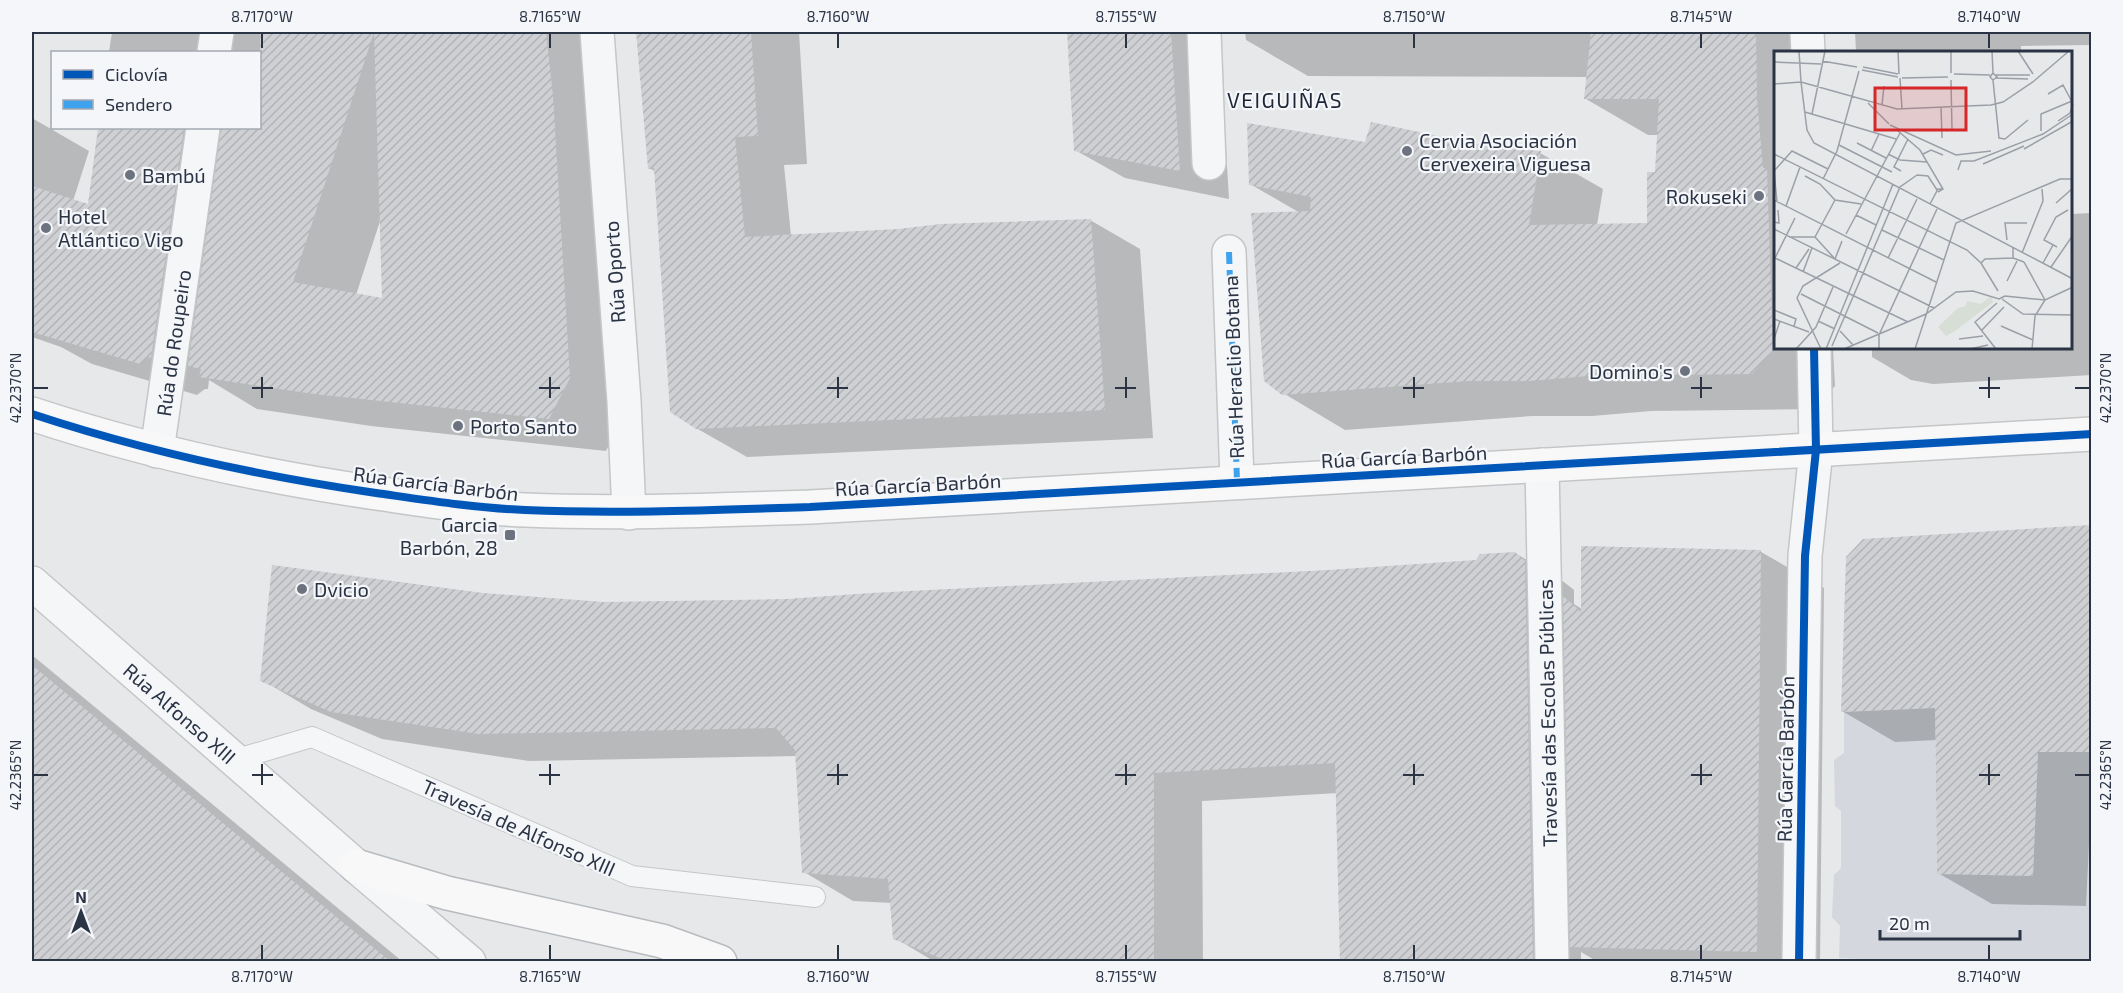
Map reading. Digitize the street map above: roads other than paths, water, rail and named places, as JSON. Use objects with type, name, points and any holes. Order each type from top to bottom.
[{"type":"main road","name":"Rúa García Barbón","points":[[32,414],[157,451],[289,481],[416,499],[522,510],[629,513],[819,506],[2091,434]]},
{"type":"main road","points":[[356,866],[447,893],[662,941],[720,962]]},
{"type":"street","points":[[214,51],[217,32]]},
{"type":"street","name":"Rúa Oporto","points":[[597,32],[624,401],[629,513]]},
{"type":"street","points":[[1204,32],[1209,163]]},
{"type":"street","points":[[1807,32],[1808,51]]},
{"type":"street","name":"Rúa do Roupeiro","points":[[157,451],[204,129]]},
{"type":"street","name":"Rúa Heraclio Botana","points":[[1229,252],[1237,481]]},
{"type":"street","points":[[1814,350],[1816,450]]},
{"type":"street","name":"Rúa García Barbón","points":[[1798,962],[1805,556],[1816,450]]},
{"type":"street","name":"Travesía das Escolas Públicas","points":[[1542,465],[1552,962]]},
{"type":"street","name":"Rúa Alfonso XIII","points":[[32,583],[469,962]]},
{"type":"lane","name":"Travesía de Alfonso XIII","points":[[234,760],[312,737],[632,876],[815,897]]},
{"type":"place","name":"Cervia Asociación Cervexeira Viguesa","points":[[1407,151]]},
{"type":"place","name":"Bambú","points":[[130,175]]},
{"type":"place","name":"Rokuseki","points":[[1759,196]]},
{"type":"place","name":"Hotel Atlántico Vigo","points":[[46,228]]},
{"type":"place","name":"Domino's","points":[[1685,371]]},
{"type":"place","name":"Porto Santo","points":[[458,426]]},
{"type":"place","name":"Garcia Barbón, 28","points":[[510,535]]},
{"type":"place","name":"Dvicio","points":[[302,589]]},
{"type":"district","name":"VEIGUIÑAS","points":[[1285,99]]}]
